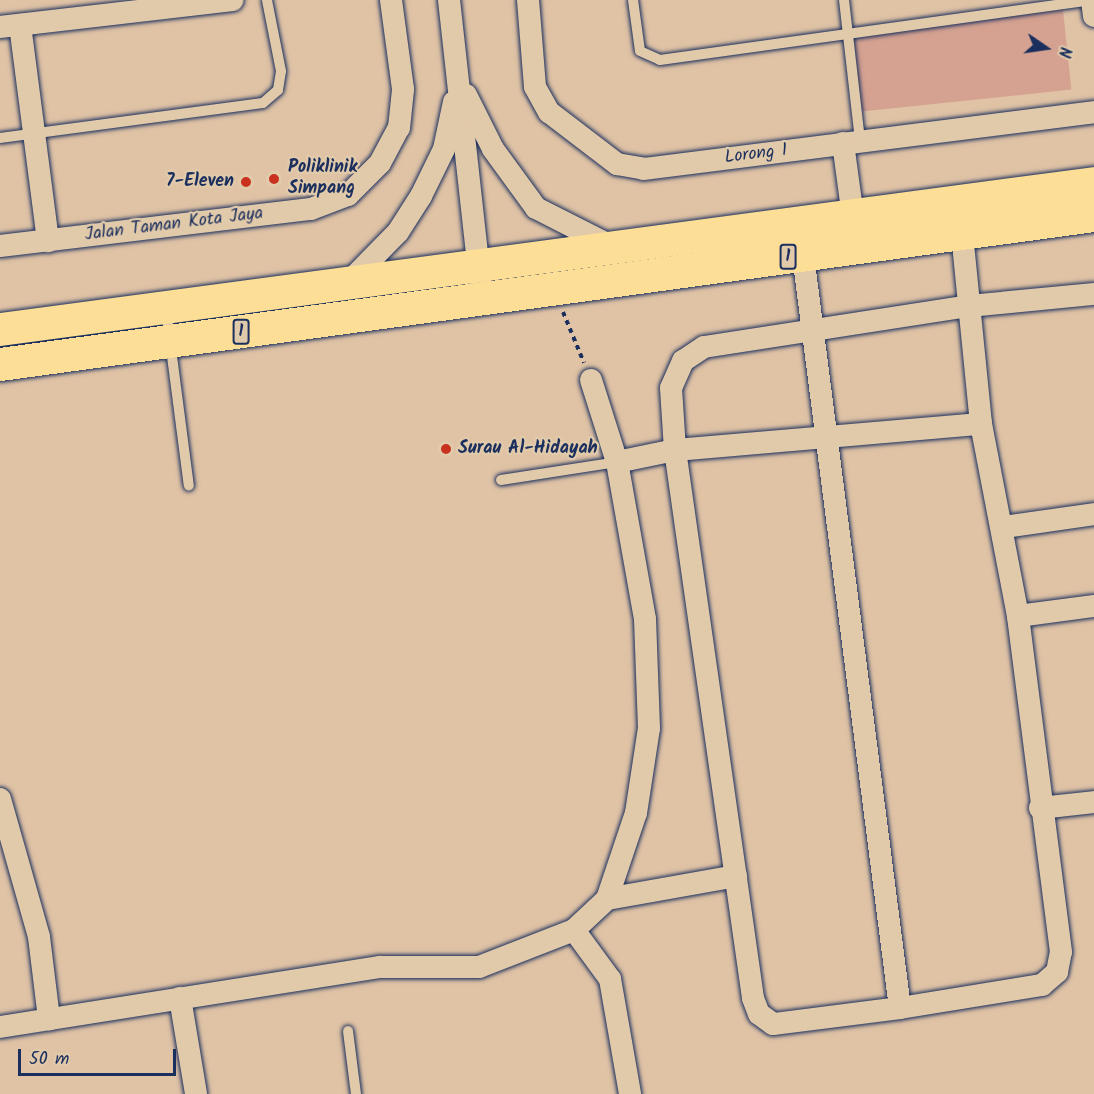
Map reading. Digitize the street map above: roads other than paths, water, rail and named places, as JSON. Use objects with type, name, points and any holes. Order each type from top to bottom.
[{"type":"highway","name":"1","points":[[0,329],[1094,183]]},
{"type":"highway","name":"1","points":[[0,364],[1094,215]]},
{"type":"street","points":[[48,240],[34,134],[10,26],[171,4],[232,0]]},
{"type":"street","name":"Jalan Taman Kota Jaya","points":[[0,246],[311,209],[348,195],[380,163],[399,128],[403,89],[391,0]]},
{"type":"street","points":[[449,0],[482,299]]},
{"type":"street","name":"Lorong 1","points":[[528,0],[536,87],[549,112],[617,164],[644,169],[1094,111]]},
{"type":"street","points":[[1093,0],[1094,16]]},
{"type":"street","points":[[459,80],[493,149],[536,208],[581,235],[616,247]]},
{"type":"street","points":[[349,282],[398,232],[421,196],[444,149],[459,80]]},
{"type":"street","points":[[852,142],[853,216]]},
{"type":"street","points":[[962,233],[969,306],[981,424],[1004,527],[1018,616],[1040,808],[1061,952],[1057,972],[1042,985],[783,1024],[764,1020],[753,998],[675,450],[671,388],[683,361],[704,347],[811,329],[969,306],[1094,294]]},
{"type":"street","points":[[803,255],[823,441],[900,1008]]},
{"type":"street","points":[[0,1027],[380,968],[479,967],[574,930],[607,899],[636,813],[649,728],[645,619],[617,462],[591,380]]},
{"type":"street","points":[[617,462],[675,450],[823,441],[981,424]]},
{"type":"street","points":[[1004,527],[1094,514]]},
{"type":"street","points":[[1018,616],[1094,606]]},
{"type":"street","points":[[0,800],[39,937],[49,1019]]},
{"type":"street","points":[[1040,808],[1094,802]]},
{"type":"street","points":[[607,899],[736,876]]},
{"type":"street","points":[[574,930],[610,979],[630,1094]]},
{"type":"street","points":[[180,998],[196,1094]]},
{"type":"lane","points":[[0,138],[263,103],[278,90],[281,71],[267,0]]},
{"type":"lane","points":[[633,0],[640,51],[660,60],[1093,0]]},
{"type":"lane","points":[[844,0],[848,34],[852,142]]},
{"type":"lane","points":[[166,307],[189,486]]},
{"type":"lane","points":[[501,480],[617,462]]},
{"type":"lane","points":[[348,1031],[356,1094]]},
{"type":"place","name":"Poliklinik Simpang","points":[[274,179]]},
{"type":"place","name":"7-Eleven","points":[[246,182]]},
{"type":"place","name":"Surau Al-Hidayah","points":[[446,449]]}]
